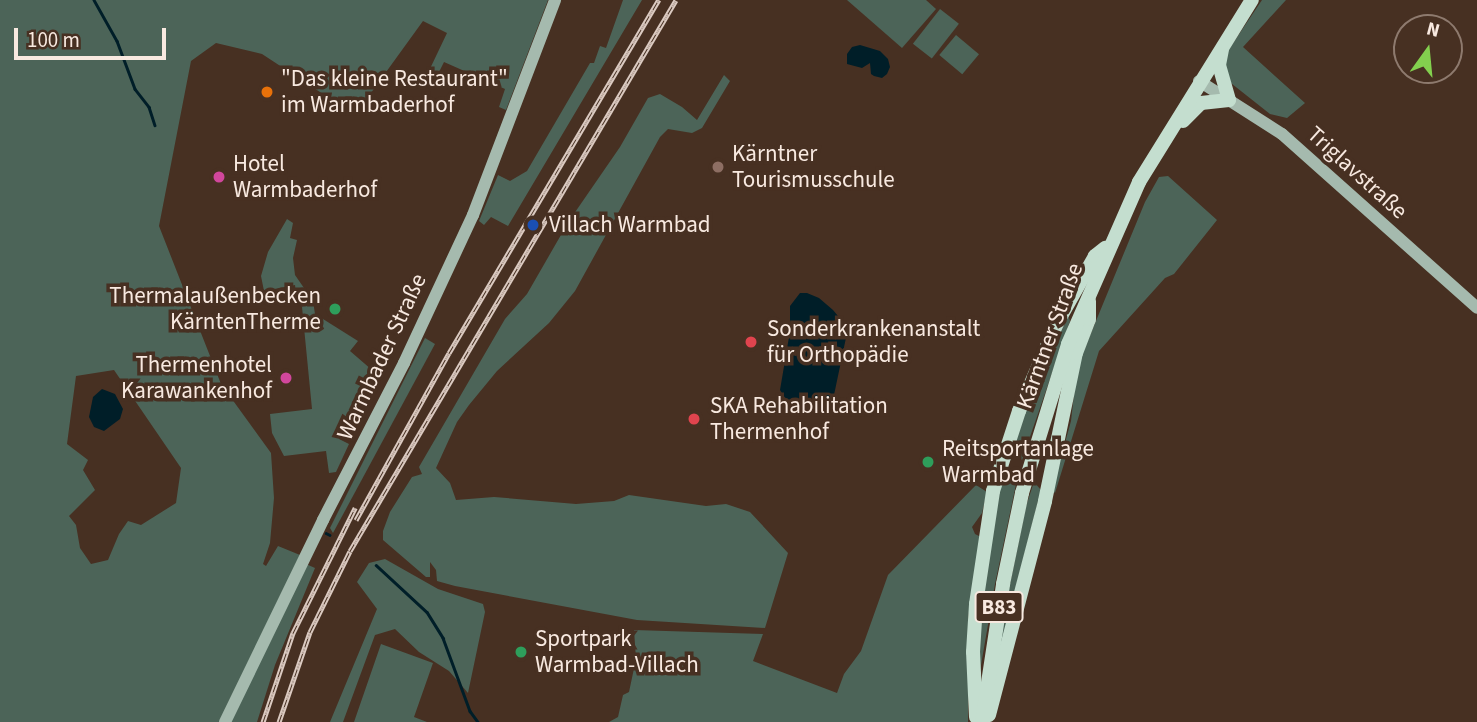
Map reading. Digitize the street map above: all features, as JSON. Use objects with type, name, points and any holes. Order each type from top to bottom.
[{"type":"main road","name":"Kärntner Straße","points":[[982,722],[1003,584],[1022,493],[1068,344],[1139,182],[1199,81],[1252,0]]},
{"type":"main road","points":[[1173,125],[1183,121],[1201,103],[1229,100],[1219,65],[1224,42]]},
{"type":"main road","points":[[982,722],[973,665],[975,604],[993,491],[1018,411],[1057,323],[1095,256],[1110,245]]},
{"type":"main road","points":[[982,722],[1045,501],[1076,353],[1089,319],[1089,292]]},
{"type":"street","name":"Warmbader Straße","points":[[225,722],[317,532],[404,363],[473,215],[555,0]]},
{"type":"street","name":"Triglavstraße","points":[[1199,81],[1282,134],[1477,308]]},
{"type":"green space","points":[[0,0],[548,0],[506,110],[499,107],[505,89],[444,62],[435,80],[427,75],[447,33],[423,21],[355,115],[262,54],[216,43],[191,61],[159,226],[221,384],[271,453],[274,498],[270,543],[263,564],[266,566],[278,546],[300,555],[219,722],[0,722]],"holes":[[[114,370],[181,468],[176,503],[141,525],[128,521],[108,560],[91,564],[80,548],[76,525],[69,516],[95,490],[83,470],[88,460],[67,444],[76,376]]]},
{"type":"green space","points":[[623,0],[642,0],[508,226],[491,217],[484,225],[479,221],[498,175],[510,181],[527,171],[590,63],[594,63],[600,46],[606,48]]},
{"type":"green space","points":[[847,0],[926,0],[936,9],[902,48]]},
{"type":"green space","points":[[1262,0],[1286,0],[1243,47],[1305,103],[1287,118],[1270,114],[1227,80],[1225,55]]},
{"type":"green space","points":[[940,9],[959,24],[932,58],[913,44]]},
{"type":"green space","points":[[956,35],[979,54],[962,74],[939,55]]},
{"type":"green space","points":[[724,75],[730,81],[702,128],[692,133],[668,129],[660,137],[575,291],[549,323],[497,371],[469,405],[457,422],[436,468],[450,483],[456,500],[494,497],[576,504],[614,501],[629,495],[706,506],[726,504],[750,512],[788,553],[765,628],[637,620],[455,586],[437,581],[436,570],[430,562],[430,577],[426,577],[383,540],[383,531],[390,512],[412,477],[422,474],[419,467],[505,319],[527,294],[569,221],[620,147],[648,98],[660,94],[697,120]]},
{"type":"green space","points":[[1168,176],[1217,220],[1174,274],[1165,278],[1099,351],[1055,493],[1052,490],[1071,421],[1077,367],[1145,202],[1159,177]]},
{"type":"green space","points":[[287,219],[293,223],[290,238],[297,240],[293,258],[295,275],[313,301],[315,314],[358,341],[350,351],[372,370],[339,439],[349,444],[336,472],[329,473],[326,451],[284,456],[272,433],[270,414],[312,409],[302,307],[300,303],[297,304],[295,285],[264,291],[261,276],[268,252]]},
{"type":"green space","points":[[1068,315],[1070,321],[1022,460],[1011,448],[1016,428]]},
{"type":"green space","points":[[425,338],[435,344],[333,533],[330,528]]},
{"type":"green space","points":[[1018,475],[980,671],[977,636],[996,499],[1003,481]]},
{"type":"green space","points":[[1034,482],[1041,490],[1000,649],[1004,613],[1026,506]]},
{"type":"green space","points":[[976,485],[987,492],[982,513],[972,527],[975,534],[981,537],[968,618],[968,722],[609,722],[618,717],[623,695],[629,692],[636,659],[634,630],[763,634],[753,661],[837,693],[844,674],[861,651],[888,575]]},
{"type":"green space","points":[[385,559],[438,589],[483,604],[485,612],[468,693],[449,671],[419,652],[395,629],[375,635],[343,722],[330,722],[377,609],[357,582],[369,563]]},
{"type":"green space","points":[[306,564],[315,568],[275,665],[257,722],[230,722]]},
{"type":"green space","points":[[381,644],[433,663],[414,717],[427,722],[354,722]]},
{"type":"water","points":[[860,45],[880,51],[888,59],[890,67],[882,78],[871,74],[870,63],[862,68],[847,64],[847,54],[852,47]]},
{"type":"water","points":[[800,293],[819,298],[843,322],[847,333],[834,395],[827,409],[817,415],[795,413],[780,390],[790,331],[790,306]]},
{"type":"water","points":[[102,389],[115,394],[123,409],[120,419],[104,431],[94,427],[89,417],[93,397]]},
{"type":"waterway","points":[[94,0],[117,41],[135,89],[149,107],[155,125]]},
{"type":"waterway","points":[[326,533],[330,535]]},
{"type":"waterway","points":[[376,565],[427,612],[443,638],[470,711],[478,722]]},
{"type":"railway","points":[[356,520],[449,353],[659,0]]},
{"type":"railway","points":[[279,722],[310,632],[350,551],[676,0]]},
{"type":"railway","points":[[263,722],[293,633],[355,508]]},
{"type":"place","name":"\"Das kleine Restaurant\" im Warmbaderhof","points":[[267,92]]},
{"type":"place","name":"Kärntner Tourismusschule","points":[[718,167]]},
{"type":"place","name":"Hotel Warmbaderhof","points":[[219,177]]},
{"type":"place","name":"Villach Warmbad","points":[[533,225]]},
{"type":"place","name":"Thermalaußenbecken KärntenTherme","points":[[335,309]]},
{"type":"place","name":"Sonderkrankenanstalt für Orthopädie","points":[[751,342]]},
{"type":"place","name":"Thermenhotel Karawankenhof","points":[[286,378]]},
{"type":"place","name":"SKA Rehabilitation Thermenhof","points":[[694,419]]},
{"type":"place","name":"Reitsportanlage Warmbad","points":[[928,462]]},
{"type":"place","name":"Sportpark Warmbad-Villach","points":[[521,652]]}]
